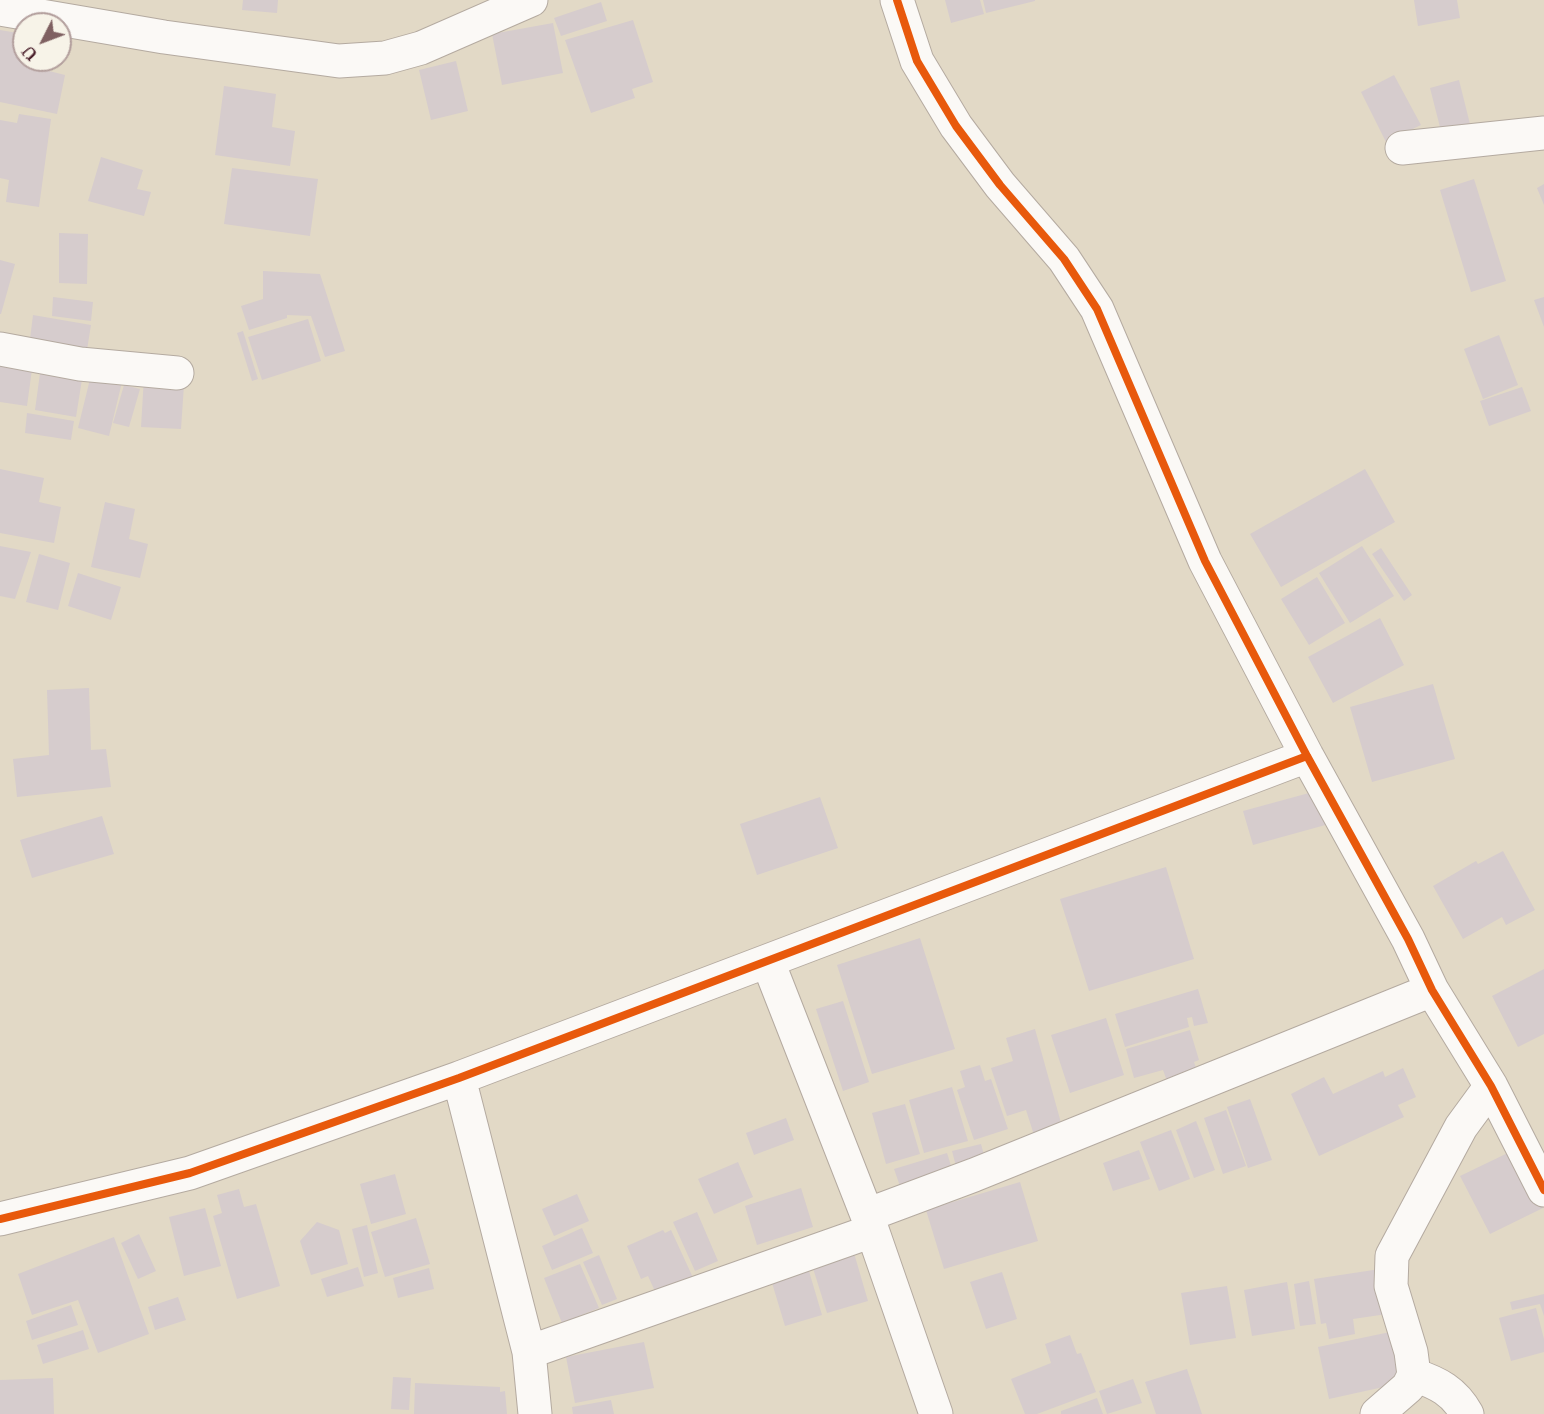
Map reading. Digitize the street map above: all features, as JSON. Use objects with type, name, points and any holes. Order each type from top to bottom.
[{"type":"street","points":[[0,9],[164,37],[339,60],[385,58],[421,48],[531,0]]},
{"type":"street","points":[[897,0],[917,61],[956,126],[1000,185],[1064,259],[1097,309],[1205,561],[1307,756],[1408,939],[1432,990],[1491,1086],[1544,1190]]},
{"type":"street","points":[[1402,148],[1544,133]]},
{"type":"street","points":[[0,349],[80,364],[177,373]]},
{"type":"street","points":[[0,1219],[190,1173],[459,1078],[1307,756]]},
{"type":"street","points":[[768,962],[869,1223],[936,1414]]},
{"type":"street","points":[[529,1352],[869,1223],[974,1175],[1432,990]]},
{"type":"street","points":[[459,1078],[529,1352],[536,1414]]},
{"type":"street","points":[[1377,1414],[1408,1387],[1414,1375],[1411,1352],[1391,1286],[1392,1256],[1461,1127],[1491,1086]]},
{"type":"street","points":[[1414,1375],[1437,1382],[1458,1398],[1467,1414]]},
{"type":"building","points":[[243,0],[278,0],[277,13],[242,10]]},
{"type":"building","points":[[945,0],[980,0],[984,14],[951,23]]},
{"type":"building","points":[[983,0],[1035,0],[1035,1],[986,13]]},
{"type":"building","points":[[1414,0],[1457,0],[1460,18],[1418,26]]},
{"type":"building","points":[[601,2],[607,21],[561,36],[554,18]]},
{"type":"building","points":[[633,20],[653,82],[632,89],[635,98],[591,113],[565,40]]},
{"type":"building","points":[[553,23],[563,73],[502,85],[492,34]]},
{"type":"building","points":[[0,30],[12,32],[12,72],[53,72],[65,75],[57,114],[0,102]]},
{"type":"building","points":[[456,61],[468,111],[431,120],[419,70]]},
{"type":"building","points":[[1394,75],[1421,125],[1386,142],[1361,92]]},
{"type":"building","points":[[1459,80],[1471,128],[1442,135],[1430,88]]},
{"type":"building","points":[[224,86],[276,94],[272,127],[295,131],[290,166],[215,155]]},
{"type":"building","points":[[19,114],[51,119],[39,207],[6,202],[9,180],[0,178],[0,120],[17,123]]},
{"type":"building","points":[[101,157],[143,170],[137,189],[151,192],[144,216],[88,201]]},
{"type":"building","points":[[232,168],[318,179],[310,236],[224,224]]},
{"type":"building","points":[[1474,179],[1506,281],[1471,292],[1440,190]]},
{"type":"building","points":[[1544,184],[1544,205],[1537,188]]},
{"type":"building","points":[[59,233],[88,234],[87,284],[59,283]]},
{"type":"building","points":[[0,260],[15,264],[1,314],[0,314]]},
{"type":"building","points":[[263,271],[320,274],[345,351],[325,357],[311,316],[287,315],[287,318],[249,330],[241,306],[263,299]]},
{"type":"building","points":[[53,297],[93,302],[91,321],[52,316]]},
{"type":"building","points":[[1544,297],[1544,327],[1534,300]]},
{"type":"building","points":[[33,315],[91,325],[86,356],[29,347]]},
{"type":"building","points":[[308,319],[321,361],[262,380],[248,337]]},
{"type":"building","points":[[243,331],[258,379],[252,381],[237,333]]},
{"type":"building","points":[[1499,335],[1518,385],[1483,399],[1464,349]]},
{"type":"building","points":[[0,357],[33,362],[27,406],[0,402]]},
{"type":"building","points":[[41,366],[83,373],[76,417],[35,410]]},
{"type":"building","points":[[91,375],[122,382],[109,436],[78,428]]},
{"type":"building","points":[[144,377],[184,385],[181,429],[141,427]]},
{"type":"building","points":[[124,385],[140,389],[129,427],[113,423]]},
{"type":"building","points":[[1522,387],[1531,411],[1489,426],[1480,401]]},
{"type":"building","points":[[27,413],[74,421],[71,440],[25,433]]},
{"type":"building","points":[[0,469],[44,478],[39,502],[61,507],[54,543],[0,533]]},
{"type":"building","points":[[1365,469],[1395,522],[1281,587],[1250,534]]},
{"type":"building","points":[[105,502],[135,509],[129,539],[148,544],[140,578],[91,567]]},
{"type":"building","points":[[0,546],[31,552],[15,599],[0,596]]},
{"type":"building","points":[[1362,546],[1394,596],[1350,623],[1319,573]]},
{"type":"building","points":[[1381,548],[1412,595],[1404,601],[1372,554]]},
{"type":"building","points":[[39,554],[70,563],[58,610],[26,602]]},
{"type":"building","points":[[78,573],[121,587],[111,620],[68,606]]},
{"type":"building","points":[[1317,577],[1345,623],[1309,645],[1281,599]]},
{"type":"building","points":[[1380,618],[1404,665],[1333,703],[1308,657]]},
{"type":"building","points":[[1433,684],[1455,759],[1372,782],[1350,707]]},
{"type":"building","points":[[89,688],[91,750],[106,749],[111,787],[17,797],[13,759],[49,755],[47,690]]},
{"type":"building","points":[[1320,790],[1329,824],[1253,845],[1243,811]]},
{"type":"building","points":[[820,797],[838,848],[757,875],[740,824]]},
{"type":"building","points":[[102,816],[114,854],[32,878],[20,840]]},
{"type":"building","points":[[1503,851],[1535,910],[1506,925],[1502,917],[1463,939],[1433,886],[1476,861],[1478,864]]},
{"type":"building","points":[[1166,867],[1194,959],[1089,991],[1060,899]]},
{"type":"building","points":[[920,938],[955,1049],[872,1074],[837,965]]},
{"type":"building","points":[[1544,969],[1544,1034],[1518,1047],[1492,996]]},
{"type":"building","points":[[1198,989],[1208,1023],[1194,1026],[1192,1017],[1187,1018],[1189,1027],[1125,1047],[1115,1014]]},
{"type":"building","points":[[843,1001],[869,1082],[843,1091],[816,1009]]},
{"type":"building","points":[[1106,1018],[1124,1075],[1070,1093],[1051,1035]]},
{"type":"building","points":[[1035,1029],[1063,1130],[1035,1138],[1026,1110],[1007,1116],[991,1068],[1013,1061],[1006,1038]]},
{"type":"building","points":[[1190,1030],[1199,1060],[1194,1062],[1197,1071],[1167,1081],[1163,1070],[1134,1078],[1126,1049]]},
{"type":"building","points":[[980,1065],[985,1081],[991,1079],[1008,1129],[974,1140],[957,1090],[965,1087],[960,1071]]},
{"type":"building","points":[[1403,1068],[1416,1097],[1398,1105],[1404,1117],[1319,1156],[1291,1094],[1324,1077],[1333,1094],[1383,1071],[1385,1077]]},
{"type":"building","points":[[952,1087],[968,1141],[924,1153],[909,1100]]},
{"type":"building","points":[[1250,1099],[1272,1160],[1248,1168],[1227,1107]]},
{"type":"building","points":[[905,1104],[920,1154],[886,1164],[872,1113]]},
{"type":"building","points":[[1226,1110],[1246,1166],[1223,1174],[1204,1118]]},
{"type":"building","points":[[786,1118],[794,1140],[754,1155],[746,1133]]},
{"type":"building","points":[[1196,1121],[1215,1170],[1194,1178],[1176,1130]]},
{"type":"building","points":[[1171,1130],[1190,1179],[1159,1191],[1140,1142]]},
{"type":"building","points":[[981,1144],[986,1162],[957,1170],[952,1151]]},
{"type":"building","points":[[1139,1150],[1150,1179],[1113,1191],[1103,1163]]},
{"type":"building","points":[[1514,1150],[1543,1208],[1490,1234],[1460,1176]]},
{"type":"building","points":[[947,1153],[954,1175],[902,1192],[894,1169]]},
{"type":"building","points":[[738,1162],[753,1197],[714,1214],[698,1179]]},
{"type":"building","points":[[395,1174],[406,1214],[371,1224],[360,1184]]},
{"type":"building","points":[[1020,1182],[1038,1241],[944,1269],[926,1210]]},
{"type":"building","points":[[801,1188],[813,1227],[757,1245],[745,1206]]},
{"type":"building","points":[[239,1189],[244,1207],[256,1204],[280,1286],[237,1299],[213,1216],[222,1213],[217,1195]]},
{"type":"building","points":[[577,1194],[589,1221],[554,1236],[542,1209]]},
{"type":"building","points":[[205,1208],[221,1266],[184,1276],[169,1217]]},
{"type":"building","points":[[697,1212],[718,1261],[695,1271],[673,1222]]},
{"type":"building","points":[[416,1218],[430,1264],[385,1277],[371,1232]]},
{"type":"building","points":[[317,1222],[339,1230],[348,1264],[311,1275],[300,1241]]},
{"type":"building","points":[[367,1225],[378,1273],[364,1277],[352,1229]]},
{"type":"building","points":[[582,1228],[593,1253],[552,1270],[542,1246]]},
{"type":"building","points":[[663,1230],[665,1233],[671,1230],[695,1282],[659,1300],[648,1276],[641,1279],[627,1246]]},
{"type":"building","points":[[139,1234],[156,1271],[138,1279],[121,1243]]},
{"type":"building","points":[[114,1237],[149,1334],[98,1353],[78,1300],[32,1315],[18,1274]]},
{"type":"building","points":[[854,1253],[868,1301],[827,1313],[812,1265]]},
{"type":"building","points":[[599,1255],[617,1299],[602,1305],[583,1262]]},
{"type":"building","points":[[806,1261],[822,1315],[785,1326],[769,1273]]},
{"type":"building","points":[[580,1264],[599,1308],[562,1323],[544,1278]]},
{"type":"building","points":[[358,1267],[364,1286],[327,1297],[321,1279]]},
{"type":"building","points":[[429,1268],[434,1289],[398,1298],[393,1278]]},
{"type":"building","points":[[1380,1269],[1387,1314],[1353,1319],[1355,1334],[1329,1339],[1326,1323],[1321,1324],[1314,1279]]},
{"type":"building","points":[[1002,1272],[1017,1319],[986,1329],[970,1282]]},
{"type":"building","points":[[1309,1281],[1316,1324],[1300,1326],[1294,1284]]},
{"type":"building","points":[[1287,1282],[1295,1329],[1252,1336],[1244,1290]]},
{"type":"building","points":[[1227,1286],[1236,1338],[1190,1345],[1181,1293]]},
{"type":"building","points":[[1544,1294],[1544,1316],[1540,1304],[1512,1310],[1510,1302]]},
{"type":"building","points":[[178,1297],[186,1320],[155,1330],[148,1307]]},
{"type":"building","points":[[71,1305],[78,1325],[32,1340],[26,1321]]},
{"type":"building","points":[[1536,1308],[1544,1339],[1544,1352],[1511,1361],[1499,1318]]},
{"type":"building","points":[[83,1330],[89,1349],[43,1364],[37,1345]]},
{"type":"building","points":[[1395,1331],[1406,1382],[1329,1399],[1318,1347]]},
{"type":"building","points":[[1070,1335],[1077,1354],[1081,1353],[1096,1392],[1037,1414],[1025,1414],[1011,1379],[1051,1363],[1045,1344]]},
{"type":"building","points":[[644,1342],[654,1388],[575,1403],[566,1357]]},
{"type":"building","points":[[1187,1369],[1202,1414],[1156,1414],[1145,1382]]},
{"type":"building","points":[[393,1377],[411,1378],[409,1410],[391,1409]]},
{"type":"building","points":[[53,1378],[54,1414],[0,1414],[0,1380]]},
{"type":"building","points":[[1133,1379],[1142,1403],[1107,1414],[1099,1391]]},
{"type":"building","points":[[415,1383],[500,1387],[500,1392],[505,1391],[507,1414],[414,1414]]},
{"type":"building","points":[[1097,1398],[1103,1414],[1061,1414],[1061,1411]]},
{"type":"building","points":[[611,1400],[614,1414],[573,1414],[572,1407]]},
{"type":"cycle path","points":[[897,0],[917,61],[956,126],[1000,185],[1064,259],[1097,309],[1205,561],[1307,756],[1408,939],[1432,990],[1491,1086],[1544,1190]]},
{"type":"cycle path","points":[[0,1219],[190,1173],[459,1078],[1307,756]]}]
